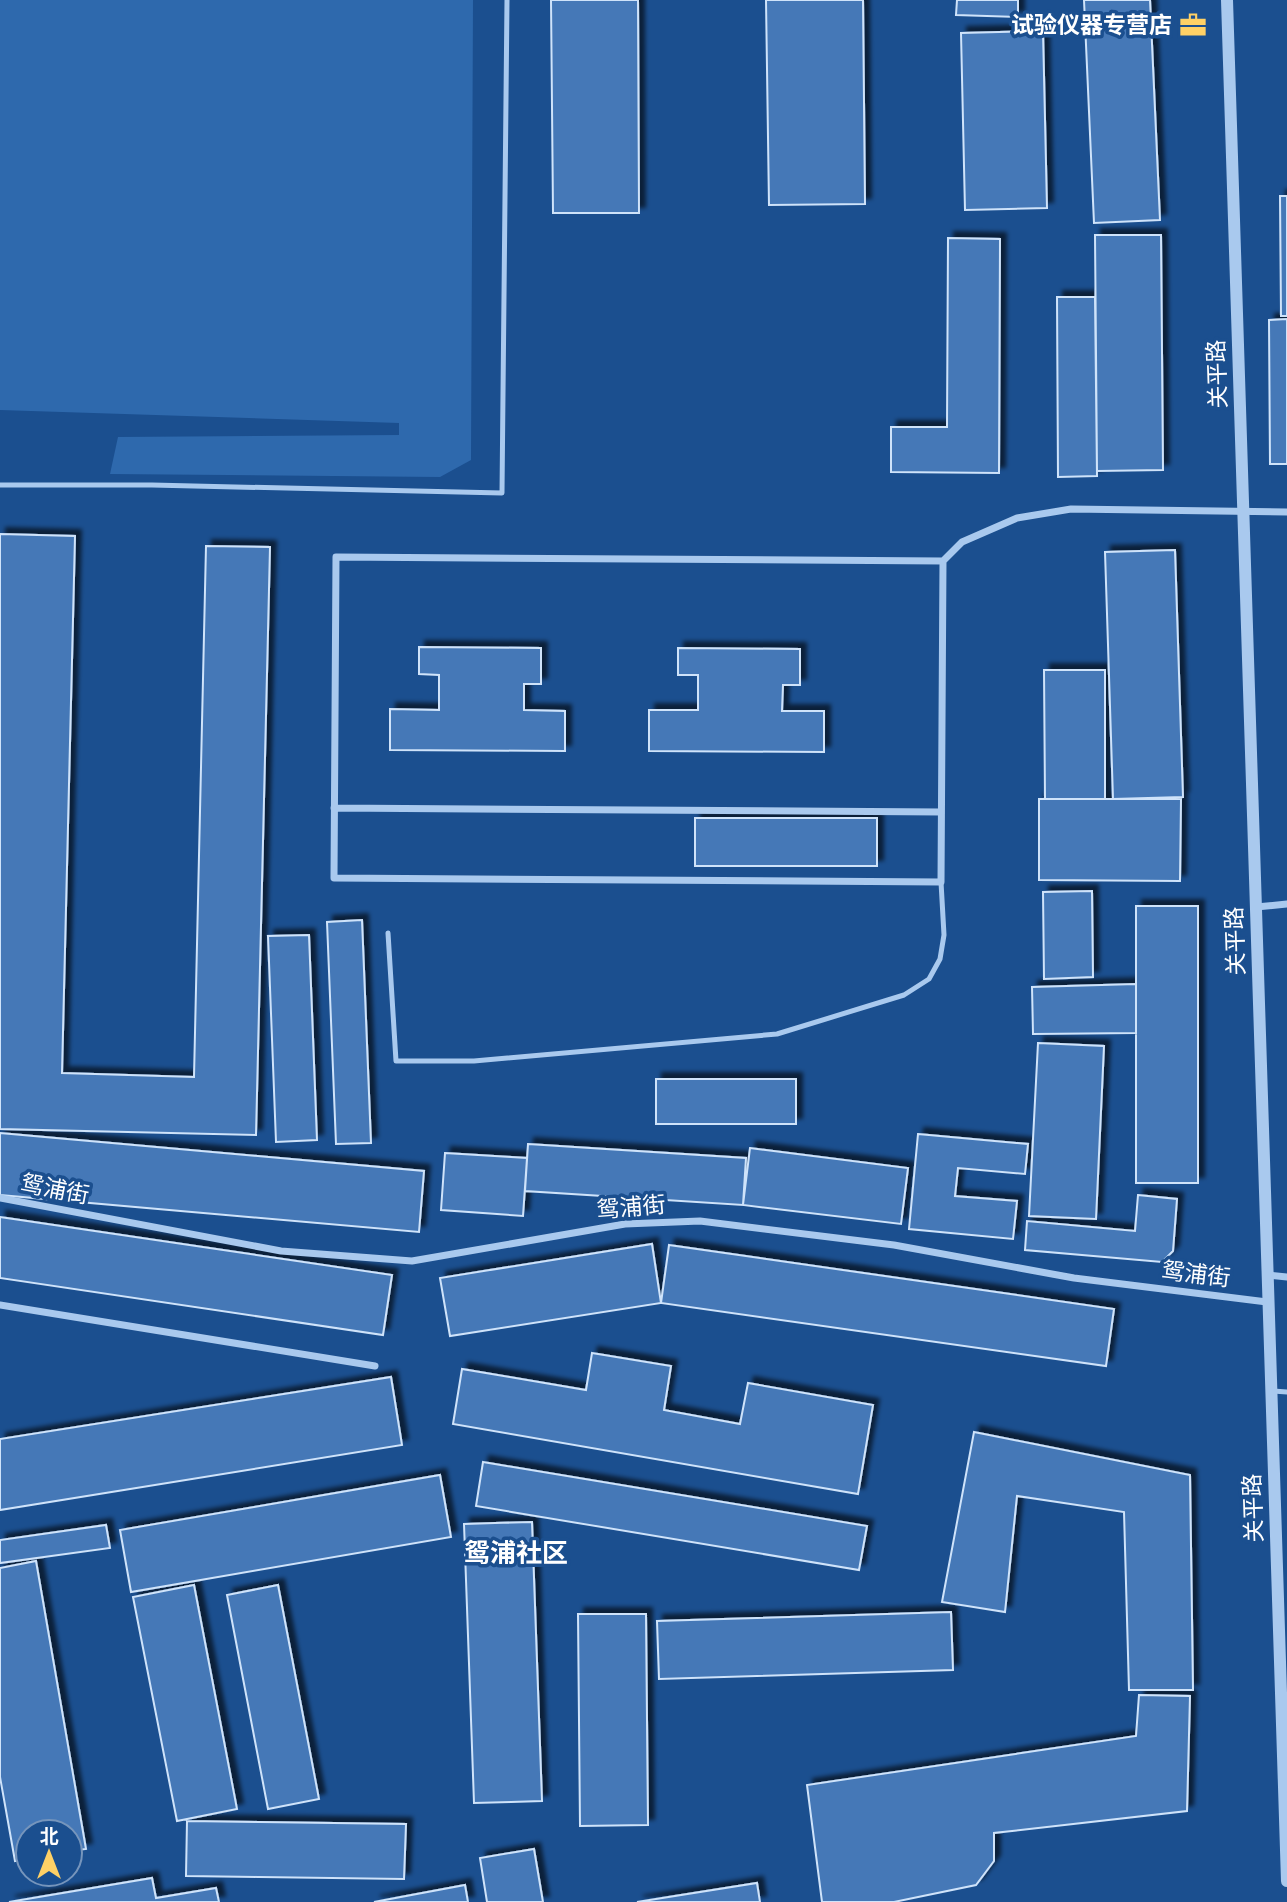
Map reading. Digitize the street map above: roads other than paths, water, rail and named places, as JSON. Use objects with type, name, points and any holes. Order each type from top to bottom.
[{"type":"street","name":"关平路","points":[[1227,0],[1287,1881]]},
{"type":"street","points":[[943,561],[336,557],[334,878],[941,882],[943,561],[962,542],[1017,518],[1071,509],[1287,512]]},
{"type":"street","points":[[334,808],[941,812]]},
{"type":"street","points":[[1255,907],[1287,904]]},
{"type":"street","name":"鸳浦街","points":[[0,1198],[281,1251],[412,1261],[625,1224],[700,1222],[894,1245],[1074,1278],[1267,1302]]},
{"type":"street","points":[[1266,1275],[1287,1277]]},
{"type":"street","points":[[0,1305],[375,1366]]},
{"type":"lane","points":[[0,485],[152,485],[502,494],[507,0]]},
{"type":"lane","points":[[388,933],[396,1062],[474,1062],[777,1034],[904,995],[929,979],[940,960],[944,935],[941,882]]},
{"type":"lane","points":[[1270,1390],[1287,1392]]},
{"type":"place","name":"试验仪器专营店","points":[[1193,25]]},
{"type":"district","name":"鸳浦社区","points":[[516,1553]]}]
